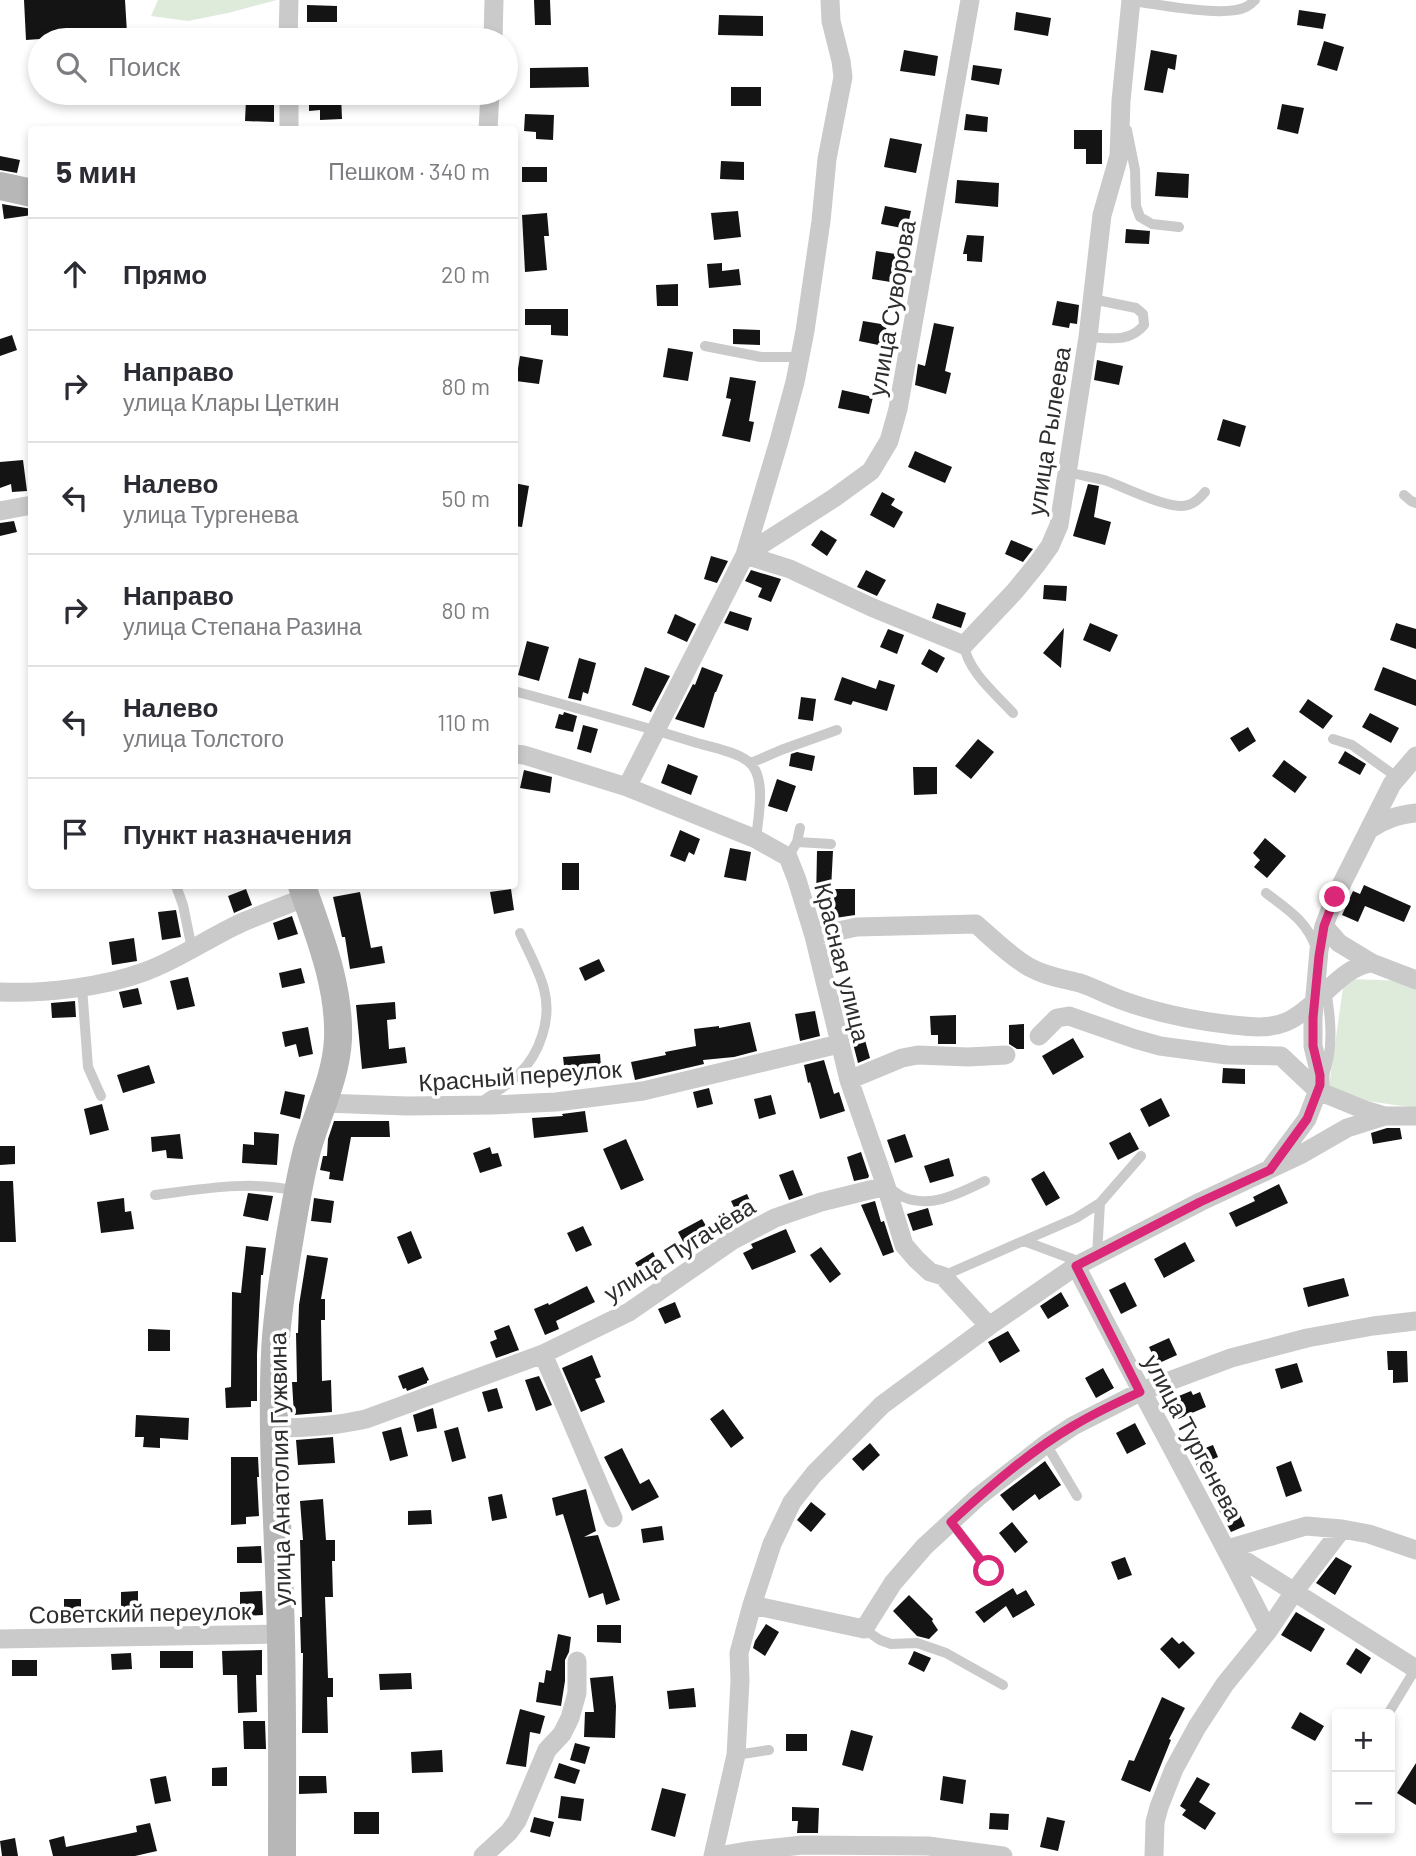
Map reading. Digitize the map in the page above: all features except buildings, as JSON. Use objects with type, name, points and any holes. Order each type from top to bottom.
[{"type":"street","points":[[288,28],[289,0]]},
{"type":"street","points":[[493,28],[495,0]]},
{"type":"street","points":[[627,788],[745,555],[779,441],[800,357],[821,221],[827,159],[843,77],[831,21],[830,0]]},
{"type":"street","name":"улица Суворова","points":[[745,555],[871,471],[889,441],[898,409],[970,0]]},
{"type":"street","name":"улица Рылеева","points":[[964,645],[1015,591],[1050,546],[1059,525],[1088,337],[1102,215],[1119,156],[1121,101],[1131,1]]},
{"type":"street","points":[[289,105],[289,126]]},
{"type":"street","points":[[488,126],[489,105]]},
{"type":"street","points":[[0,186],[28,192]]},
{"type":"street","points":[[0,511],[28,506]]},
{"type":"street","points":[[745,555],[790,569],[871,607],[964,645]]},
{"type":"street","name":"Красная улица","points":[[518,754],[627,788],[756,839],[793,850],[797,880],[814,936],[849,1080],[904,1245],[930,1272],[943,1276],[989,1326]]},
{"type":"street","points":[[1270,1170],[1307,1119],[1319,1088],[1320,1075],[1313,1046],[1320,997],[1319,956],[1324,926],[1335,897],[1392,784],[1416,756]]},
{"type":"street","points":[[1369,830],[1383,820],[1416,813]]},
{"type":"street","points":[[0,992],[82,987],[145,972],[304,891]]},
{"type":"street","name":"улица Анатолия Гужвина","points":[[282,1856],[275,1353],[280,1297],[297,1191],[335,1066],[338,1039],[337,1010],[329,965],[304,891]]},
{"type":"street","points":[[814,936],[857,927],[976,924],[1029,967],[1053,978],[1078,983],[1126,1002],[1171,1015],[1202,1022],[1268,1027],[1284,1023],[1301,1014],[1363,963],[1372,963]]},
{"type":"street","points":[[1324,926],[1339,943],[1372,963],[1416,980]]},
{"type":"street","points":[[1039,1036],[1057,1018],[1069,1016],[1135,1040],[1160,1046],[1227,1055],[1281,1056],[1319,1088],[1365,1110],[1385,1116],[1416,1116]]},
{"type":"street","name":"Красный переулок","points":[[324,1103],[407,1106],[556,1102],[643,1091],[839,1044]]},
{"type":"street","points":[[849,1080],[886,1063],[910,1056],[1006,1055]]},
{"type":"street","points":[[1003,1856],[928,1846],[803,1845],[716,1856],[736,1755],[739,1653],[772,1544],[792,1502],[814,1474],[882,1405],[989,1326],[1085,1262],[1200,1202],[1300,1155],[1347,1128],[1385,1116]]},
{"type":"street","name":"улица Пугачёва","points":[[275,1428],[340,1425],[366,1419],[543,1354],[629,1312],[733,1240],[775,1218],[821,1202],[886,1186]]},
{"type":"street","name":"улица Тургенева","points":[[1085,1262],[1140,1392],[1227,1549],[1268,1631]]},
{"type":"street","points":[[752,1605],[864,1629],[893,1583],[925,1547],[978,1497],[1073,1426],[1140,1392],[1231,1358],[1307,1338],[1416,1321]]},
{"type":"street","points":[[543,1354],[613,1518]]},
{"type":"street","points":[[1227,1549],[1306,1527],[1369,1534],[1416,1550]]},
{"type":"street","points":[[1154,1856],[1158,1807],[1174,1769],[1197,1727],[1225,1684],[1268,1631],[1342,1529]]},
{"type":"street","points":[[1227,1549],[1416,1668]]},
{"type":"street","name":"Советский переулок","points":[[0,1639],[281,1634]]},
{"type":"street","points":[[483,1856],[517,1821],[547,1750],[562,1734],[570,1718],[577,1693],[577,1661]]},
{"type":"lane","points":[[1131,1],[1210,11],[1232,11],[1247,7],[1255,0]]},
{"type":"lane","points":[[1121,101],[1135,170],[1136,206],[1140,217],[1152,224],[1179,227]]},
{"type":"lane","points":[[1088,337],[1129,337],[1138,334],[1144,326],[1143,314],[1136,308],[1092,299]]},
{"type":"lane","points":[[705,346],[761,357],[800,357]]},
{"type":"lane","points":[[1067,472],[1102,480],[1178,506],[1188,505],[1205,492]]},
{"type":"lane","points":[[1404,495],[1416,503]]},
{"type":"lane","points":[[964,645],[972,666],[1013,713]]},
{"type":"lane","points":[[518,692],[657,730],[734,754],[751,764],[761,796],[756,839]]},
{"type":"lane","points":[[751,764],[837,730]]},
{"type":"lane","points":[[1333,739],[1352,745],[1398,778]]},
{"type":"lane","points":[[800,828],[793,850],[831,844]]},
{"type":"lane","points":[[177,889],[192,949]]},
{"type":"lane","points":[[1266,892],[1301,919],[1319,956]]},
{"type":"lane","points":[[477,1105],[518,1076],[533,1058],[545,1024],[545,992],[520,933]]},
{"type":"lane","points":[[82,987],[88,1067],[101,1096]]},
{"type":"lane","points":[[943,1276],[1076,1218],[1100,1203],[1141,1156]]},
{"type":"lane","points":[[886,1186],[904,1198],[940,1200],[985,1181]]},
{"type":"lane","points":[[155,1195],[257,1185],[297,1191]]},
{"type":"lane","points":[[1024,1241],[1085,1262],[1100,1203]]},
{"type":"lane","points":[[1046,1444],[1077,1496]]},
{"type":"lane","points":[[951,1522],[989,1571]]},
{"type":"lane","points":[[864,1629],[891,1644],[917,1643],[946,1653],[1003,1685]]},
{"type":"lane","points":[[1391,1709],[1416,1668]]},
{"type":"lane","points":[[736,1755],[769,1750]]},
{"type":"green space","points":[[158,0],[277,0],[188,21],[151,16]]},
{"type":"green space","points":[[1351,979],[1407,981],[1416,985],[1416,1108],[1367,1101],[1329,1086],[1343,988]]},
{"type":"route","points":[[989,1571],[951,1522],[978,1497],[1046,1444],[1073,1426],[1140,1392],[1076,1266],[1200,1202],[1270,1170],[1307,1119],[1320,1085],[1313,1046],[1315,985],[1324,926],[1335,897]]}]
